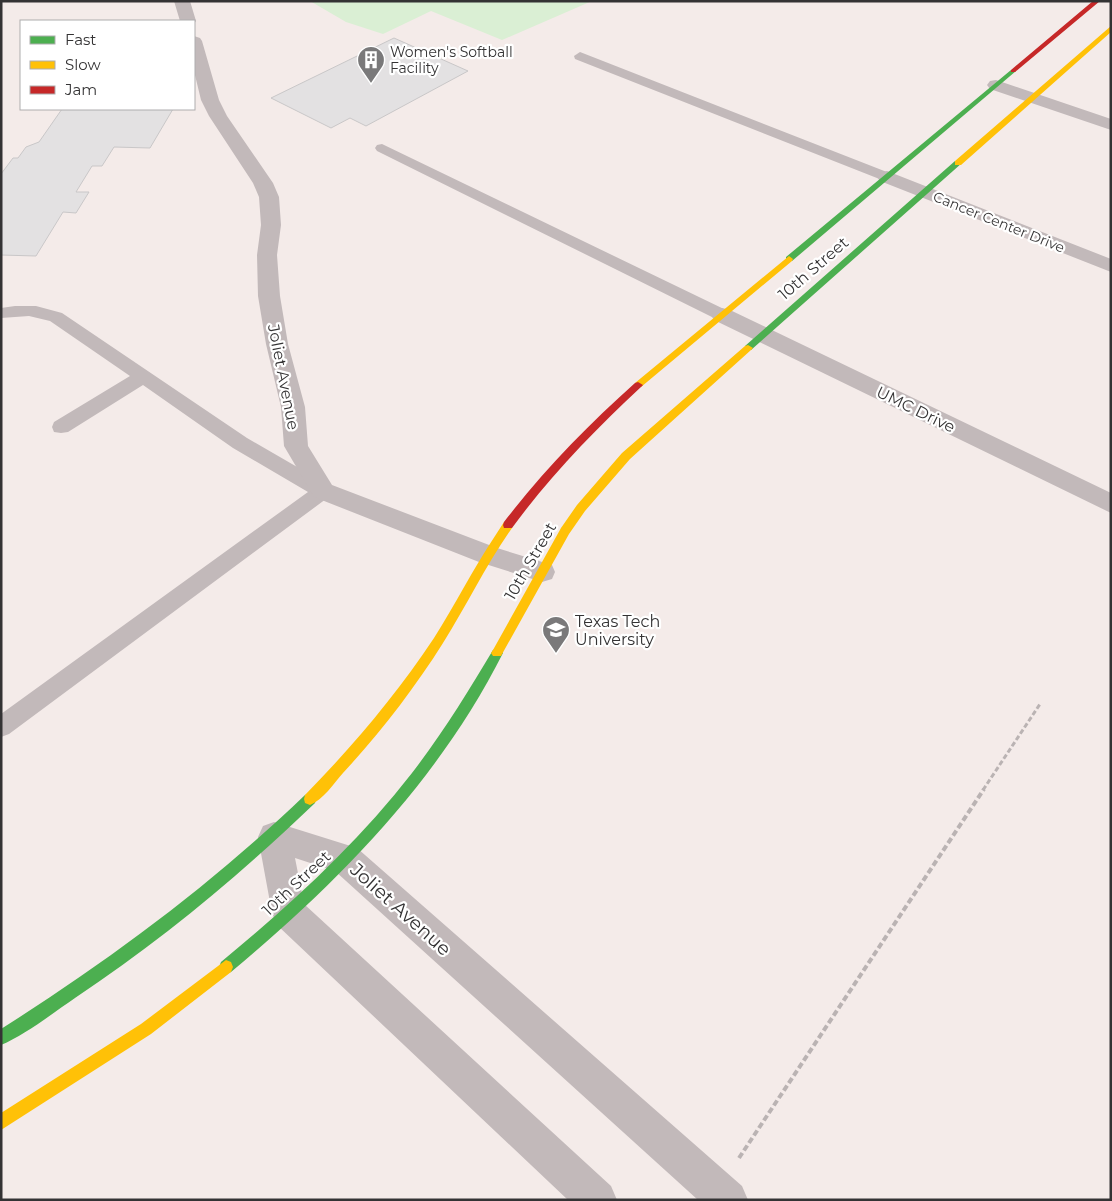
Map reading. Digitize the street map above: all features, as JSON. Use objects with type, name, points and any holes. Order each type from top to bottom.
[{"type":"street","points":[[182,1],[188,20]]},
{"type":"street","name":"10th Street","points":[[1,1038],[102,973],[179,918],[274,837],[346,762],[382,719],[409,683],[453,616],[488,555],[514,516],[564,456],[626,396],[1097,1]]},
{"type":"street","name":"10th Street","points":[[1,1122],[139,1034],[192,996],[289,913],[345,858],[376,826],[406,790],[456,721],[480,684],[565,531],[581,508],[626,456],[1111,28]]},
{"type":"street","name":"Joliet Avenue","points":[[195,45],[210,100],[218,116],[263,183],[269,197],[271,225],[267,254],[269,296],[277,344],[293,407],[296,446],[323,491]]},
{"type":"street","points":[[996,86],[1111,125]]},
{"type":"street","name":"Cancer Center Drive","points":[[887,177],[1111,266]]},
{"type":"street","name":"UMC Drive","points":[[722,315],[1111,504]]},
{"type":"street","points":[[323,491],[488,555],[542,572]]},
{"type":"street","points":[[274,837],[289,913],[596,1200]]},
{"type":"street","name":"Joliet Avenue","points":[[274,837],[345,858],[728,1200]]},
{"type":"lane","points":[[580,56],[887,177]]},
{"type":"lane","points":[[382,148],[722,315]]},
{"type":"lane","points":[[1,313],[26,310],[43,312],[56,317],[240,443],[323,491],[1,727]]},
{"type":"lane","points":[[61,427],[144,376]]},
{"type":"path","points":[[735,1165],[1040,704]]},
{"type":"shaded area","name":"Texas Tech University","points":[[1,1],[1111,1],[1111,1200],[1,1200]]},
{"type":"green space","points":[[310,1],[592,1],[502,40],[431,11],[383,34],[346,22]]},
{"type":"building","name":"Women's Softball Facility","points":[[394,38],[468,71],[366,126],[350,118],[331,128],[271,98]]},
{"type":"building","points":[[61,110],[172,110],[150,148],[114,147],[102,166],[92,166],[76,192],[89,192],[76,213],[63,212],[36,256],[1,255],[1,174],[13,158],[18,158],[26,147],[39,142]]},
{"type":"traffic: fast","points":[[789,259],[1013,71]]},
{"type":"traffic: fast","points":[[748,348],[958,163]]},
{"type":"traffic: fast","points":[[226,967],[320,884],[385,816],[418,776],[442,742],[497,653]]},
{"type":"traffic: fast","points":[[1,1038],[83,984],[163,927],[238,866],[310,799]]},
{"type":"traffic: slow","points":[[958,163],[1111,28]]},
{"type":"traffic: slow","points":[[638,385],[789,259]]},
{"type":"traffic: slow","points":[[497,653],[565,531],[581,508],[626,456],[748,348]]},
{"type":"traffic: slow","points":[[310,799],[363,742],[410,682],[439,639],[508,525]]},
{"type":"traffic: slow","points":[[1,1122],[146,1029],[226,967]]},
{"type":"traffic: jam","points":[[1013,71],[1097,1]]},
{"type":"traffic: jam","points":[[508,525],[569,452],[638,385]]},
{"type":"place","name":"Women's Softball Facility","points":[[371,84]]},
{"type":"place","name":"Texas Tech University","points":[[556,654]]}]
